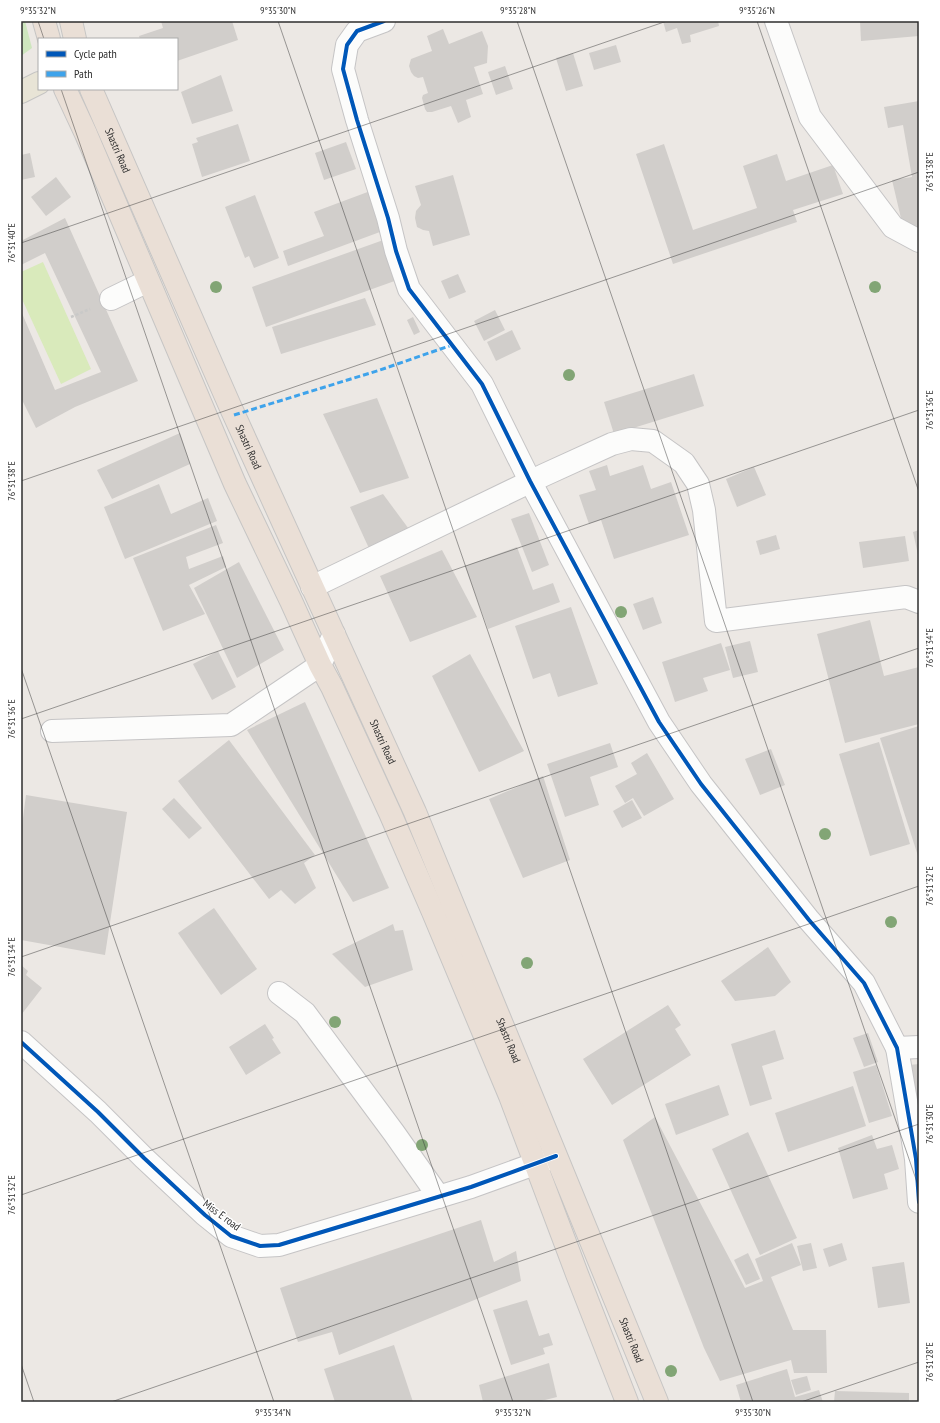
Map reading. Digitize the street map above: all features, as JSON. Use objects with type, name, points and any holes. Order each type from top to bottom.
[{"type":"highway","points":[[44,21],[49,38]]},
{"type":"highway","points":[[71,21],[75,38]]},
{"type":"highway","name":"Shastri Road","points":[[65,90],[86,134],[235,484],[320,665],[332,687],[427,898],[510,1096],[580,1281],[628,1402]]},
{"type":"highway","name":"Shastri Road","points":[[91,90],[230,406],[415,812],[657,1402]]},
{"type":"main road","points":[[21,92],[38,84]]},
{"type":"street","points":[[384,21],[357,31],[347,45],[343,69],[357,120],[388,218],[396,251],[409,289],[482,384],[530,481],[659,722],[701,784],[809,920],[864,983],[897,1048],[916,1159],[919,1202]]},
{"type":"street","points":[[776,21],[810,117],[893,227],[919,240]]},
{"type":"street","points":[[111,299],[148,281]]},
{"type":"street","points":[[312,587],[530,481],[612,444],[631,439],[653,441],[684,463],[698,484],[704,510],[716,621],[906,597],[919,602]]},
{"type":"street","points":[[52,731],[231,725],[320,665],[334,634]]},
{"type":"street","points":[[278,993],[305,1013],[394,1133],[439,1197]]},
{"type":"street","name":"Miss E road","points":[[21,1042],[98,1112],[204,1215],[232,1236],[260,1246],[279,1245],[439,1197],[556,1156]]},
{"type":"street","points":[[897,1048],[919,1047]]},
{"type":"green space","points":[[21,21],[25,21],[32,48],[21,56]]},
{"type":"green space","points":[[43,262],[91,369],[61,384],[21,297],[21,272]]},
{"type":"building","points":[[161,21],[232,21],[238,40],[178,61],[178,38],[140,38],[139,36],[163,28]]},
{"type":"building","points":[[663,21],[718,21],[719,26],[690,35],[691,42],[682,44],[677,28],[666,32]]},
{"type":"building","points":[[860,21],[919,21],[919,36],[861,41]]},
{"type":"building","points":[[443,29],[449,44],[482,31],[488,46],[487,63],[474,67],[483,94],[466,100],[471,117],[458,123],[451,106],[432,112],[427,112],[422,98],[423,95],[428,93],[423,77],[418,78],[414,76],[409,66],[411,59],[432,51],[427,36]]},
{"type":"building","points":[[616,45],[621,62],[594,70],[589,53]]},
{"type":"building","points":[[573,53],[583,86],[566,91],[556,58]]},
{"type":"building","points":[[505,66],[513,89],[496,95],[488,72]]},
{"type":"building","points":[[221,75],[233,111],[192,124],[181,92]]},
{"type":"building","points":[[919,101],[919,228],[904,231],[892,180],[912,177],[903,125],[888,128],[884,107]]},
{"type":"building","points":[[238,124],[250,161],[202,177],[192,144],[198,142],[196,138]]},
{"type":"building","points":[[346,142],[356,169],[324,180],[315,153]]},
{"type":"building","points":[[664,144],[693,230],[757,208],[743,166],[777,154],[786,181],[833,165],[843,194],[793,210],[797,222],[673,264],[636,154]]},
{"type":"building","points":[[30,153],[35,177],[21,180],[21,155]]},
{"type":"building","points":[[453,175],[470,235],[433,246],[429,231],[417,227],[415,218],[416,211],[421,205],[415,186]]},
{"type":"building","points":[[56,177],[71,197],[46,216],[31,197]]},
{"type":"building","points":[[373,190],[388,229],[288,266],[283,251],[324,236],[314,212]]},
{"type":"building","points":[[255,195],[279,258],[254,268],[249,256],[245,258],[225,207]]},
{"type":"building","points":[[65,218],[138,381],[75,407],[36,428],[21,398],[21,311],[55,390],[101,372],[45,253],[21,265],[21,241]]},
{"type":"building","points":[[389,238],[403,278],[266,327],[252,287]]},
{"type":"building","points":[[458,274],[466,292],[449,299],[441,281]]},
{"type":"building","points":[[365,298],[376,325],[281,354],[272,327]]},
{"type":"building","points":[[495,310],[505,330],[484,341],[474,321]]},
{"type":"building","points":[[413,317],[420,332],[414,335],[407,320]]},
{"type":"building","points":[[512,330],[521,349],[496,361],[487,342]]},
{"type":"building","points":[[694,374],[704,406],[614,434],[604,402]]},
{"type":"building","points":[[377,398],[409,478],[360,493],[323,414]]},
{"type":"building","points":[[180,433],[190,464],[112,499],[97,470]]},
{"type":"building","points":[[607,465],[610,476],[643,465],[651,489],[671,482],[689,535],[614,559],[601,520],[589,524],[579,495],[596,490],[589,471]]},
{"type":"building","points":[[754,467],[766,495],[737,507],[726,479]]},
{"type":"building","points":[[159,484],[171,514],[208,498],[217,521],[125,559],[104,507]]},
{"type":"building","points":[[383,494],[417,540],[373,557],[350,507]]},
{"type":"building","points":[[529,513],[549,565],[532,572],[511,519]]},
{"type":"building","points":[[216,525],[223,543],[186,557],[189,569],[223,556],[226,567],[189,585],[205,614],[163,631],[133,558]]},
{"type":"building","points":[[919,530],[919,555],[918,555],[913,532]]},
{"type":"building","points":[[776,535],[780,549],[760,555],[756,541]]},
{"type":"building","points":[[905,536],[909,561],[863,568],[859,542]]},
{"type":"building","points":[[517,547],[533,590],[553,583],[560,602],[488,629],[465,566]]},
{"type":"building","points":[[442,550],[477,617],[410,642],[380,576]]},
{"type":"building","points":[[239,562],[284,650],[237,678],[194,588]]},
{"type":"building","points":[[653,597],[662,623],[643,630],[633,604]]},
{"type":"building","points":[[571,607],[598,684],[558,697],[550,673],[533,679],[515,626]]},
{"type":"building","points":[[870,620],[884,676],[919,667],[919,724],[845,743],[817,634]]},
{"type":"building","points":[[750,641],[758,672],[733,678],[725,647]]},
{"type":"building","points":[[721,643],[730,670],[703,678],[708,691],[675,702],[662,662]]},
{"type":"building","points":[[218,651],[236,687],[212,700],[193,664]]},
{"type":"building","points":[[470,654],[524,751],[479,772],[432,676]]},
{"type":"building","points":[[305,702],[389,888],[353,902],[247,730]]},
{"type":"building","points":[[919,726],[919,859],[880,738]]},
{"type":"building","points":[[229,740],[315,855],[304,863],[316,888],[295,904],[281,890],[269,899],[178,781]]},
{"type":"building","points":[[879,742],[910,844],[870,856],[839,754]]},
{"type":"building","points":[[610,743],[618,767],[590,777],[599,805],[565,817],[547,764]]},
{"type":"building","points":[[771,749],[785,785],[760,795],[745,759]]},
{"type":"building","points":[[647,753],[674,799],[644,816],[633,798],[625,803],[615,786],[637,774],[631,763]]},
{"type":"building","points":[[543,776],[570,860],[523,878],[489,799]]},
{"type":"building","points":[[26,795],[127,812],[105,955],[21,940],[21,833]]},
{"type":"building","points":[[174,798],[202,828],[189,839],[162,809]]},
{"type":"building","points":[[632,800],[642,818],[622,828],[613,811]]},
{"type":"building","points":[[214,908],[257,969],[221,995],[178,933]]},
{"type":"building","points":[[393,924],[395,931],[403,930],[413,970],[365,987],[332,954]]},
{"type":"building","points":[[768,947],[791,982],[775,996],[735,1001],[721,981]]},
{"type":"building","points":[[21,965],[28,971],[26,975],[42,988],[21,1015]]},
{"type":"building","points":[[668,1005],[681,1025],[675,1029],[691,1055],[612,1105],[583,1059]]},
{"type":"building","points":[[265,1024],[281,1053],[246,1075],[229,1047]]},
{"type":"building","points":[[775,1030],[784,1059],[762,1066],[772,1099],[750,1106],[731,1044]]},
{"type":"building","points":[[868,1033],[878,1062],[864,1067],[853,1038]]},
{"type":"building","points":[[919,1064],[919,1123],[909,1065]]},
{"type":"building","points":[[876,1065],[892,1116],[869,1123],[853,1072]]},
{"type":"building","points":[[719,1085],[729,1115],[676,1135],[665,1104]]},
{"type":"building","points":[[853,1086],[866,1126],[788,1152],[775,1113]]},
{"type":"building","points":[[655,1117],[745,1288],[763,1281],[755,1259],[792,1243],[801,1265],[771,1277],[793,1330],[826,1330],[827,1373],[794,1373],[791,1360],[720,1381],[704,1348],[623,1140]]},
{"type":"building","points":[[748,1132],[797,1238],[760,1255],[712,1149]]},
{"type":"building","points":[[872,1135],[877,1149],[892,1145],[899,1169],[884,1174],[888,1189],[853,1199],[838,1148]]},
{"type":"building","points":[[481,1220],[494,1262],[516,1251],[521,1281],[339,1355],[332,1332],[298,1342],[280,1288]]},
{"type":"building","points":[[811,1243],[817,1268],[803,1271],[797,1246]]},
{"type":"building","points":[[842,1243],[847,1260],[829,1267],[823,1249]]},
{"type":"building","points":[[748,1253],[760,1279],[746,1285],[734,1260]]},
{"type":"building","points":[[904,1262],[910,1303],[878,1308],[872,1267]]},
{"type":"building","points":[[527,1300],[539,1336],[549,1333],[553,1345],[543,1348],[545,1354],[511,1365],[493,1310]]},
{"type":"building","points":[[394,1345],[413,1402],[335,1402],[324,1369]]},
{"type":"building","points":[[549,1363],[557,1397],[537,1402],[483,1402],[479,1385]]},
{"type":"building","points":[[787,1369],[795,1397],[819,1390],[823,1402],[741,1402],[736,1385]]},
{"type":"building","points":[[807,1376],[811,1390],[796,1395],[791,1380]]},
{"type":"building","points":[[835,1391],[909,1393],[909,1402],[834,1402]]},
{"type":"marked path","points":[[234,415],[380,370],[452,345]]},
{"type":"cycle path","points":[[384,21],[357,31],[347,45],[343,69],[357,120],[388,218],[396,251],[409,289],[482,384],[530,481],[659,722],[701,784],[809,920],[864,983],[897,1048],[916,1159],[919,1202]]},
{"type":"cycle path","points":[[21,1042],[98,1112],[144,1158],[205,1215],[231,1236],[260,1246],[279,1245],[471,1187],[556,1156]]}]
